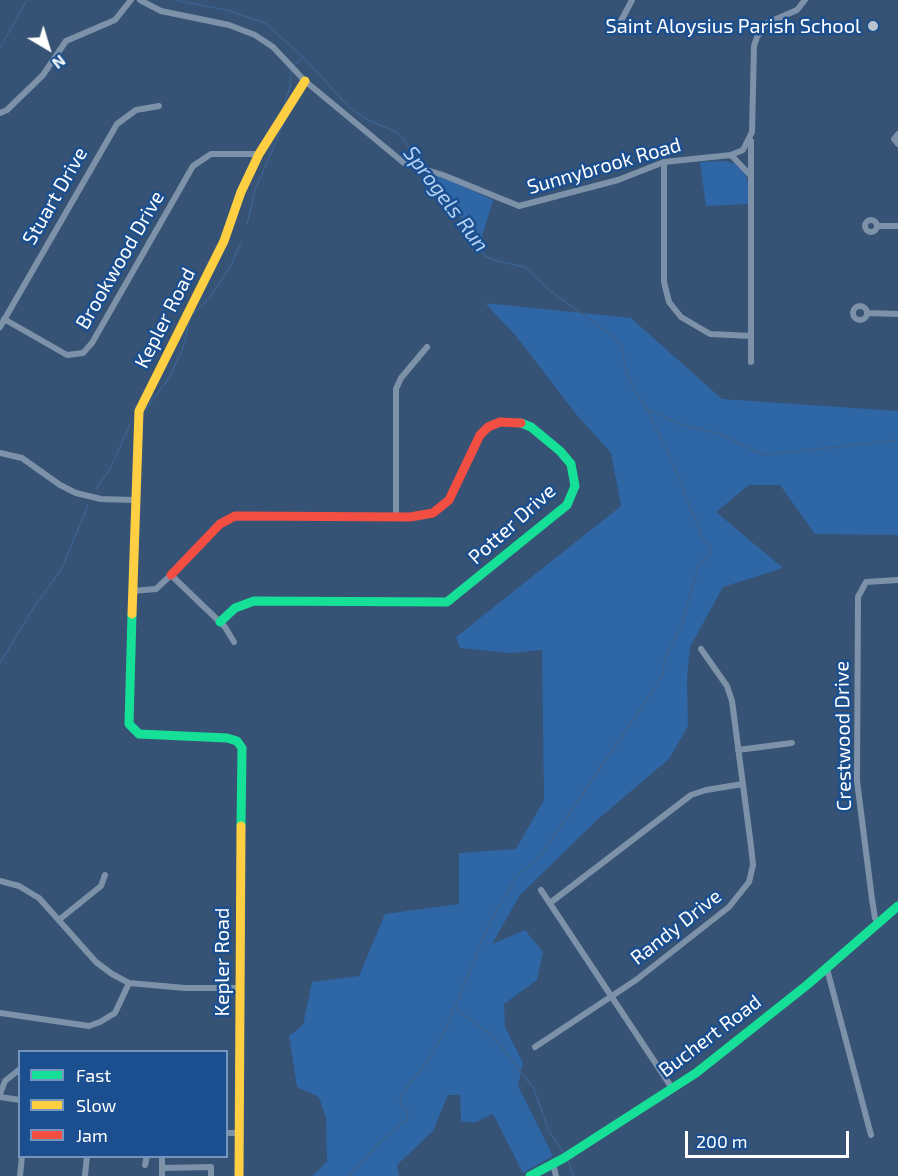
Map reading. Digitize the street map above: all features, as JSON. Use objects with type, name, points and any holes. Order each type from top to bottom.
[{"type":"street","points":[[0,113],[7,110],[43,75],[66,41],[115,20],[131,0]]},
{"type":"street","name":"Sunnybrook Road","points":[[140,0],[161,11],[248,32],[273,47],[306,81],[398,159],[415,168],[430,171],[519,206],[618,180],[664,162],[731,155]]},
{"type":"street","points":[[621,21],[632,0]]},
{"type":"street","points":[[751,362],[751,139],[754,46],[758,34],[767,23],[797,10],[805,0]]},
{"type":"street","name":"Kepler Road","points":[[239,1176],[242,748],[237,741],[227,738],[147,735],[135,733],[131,728],[129,703],[134,500],[139,411],[224,241],[241,192],[259,154],[306,81]]},
{"type":"street","name":"Stuart Drive","points":[[0,327],[117,124],[136,110],[159,106]]},
{"type":"street","points":[[898,134],[894,139],[898,144]]},
{"type":"street","points":[[751,139],[746,148],[731,155],[752,176]]},
{"type":"street","name":"Brookwood Drive","points":[[4,319],[67,355],[83,353],[97,333],[191,168],[211,154],[259,154]]},
{"type":"street","points":[[664,162],[664,282],[669,302],[681,317],[710,333],[751,336]]},
{"type":"street","points":[[878,226],[898,226]]},
{"type":"street","points":[[867,313],[898,314]]},
{"type":"street","points":[[396,516],[396,390],[401,378],[427,347]]},
{"type":"street","name":"Potter Drive","points":[[171,575],[216,528],[235,516],[427,516],[445,505],[478,438],[488,427],[500,422],[519,422],[531,427],[564,455],[575,474],[572,497],[563,509],[447,602],[433,604],[254,601],[235,608],[220,622]]},
{"type":"street","points":[[0,453],[22,458],[60,485],[76,493],[101,499],[134,500]]},
{"type":"street","points":[[132,591],[156,589],[171,575],[220,622],[234,642]]},
{"type":"street","name":"Crestwood Drive","points":[[879,923],[875,918],[873,908],[857,786],[858,597],[862,586],[868,581],[898,580]]},
{"type":"street","name":"Randy Drive","points":[[535,1047],[611,997],[729,907],[745,889],[753,865],[730,693],[701,649]]},
{"type":"street","points":[[738,750],[792,743]]},
{"type":"street","points":[[550,903],[688,796],[703,790],[743,784]]},
{"type":"street","points":[[60,919],[101,886],[105,875]]},
{"type":"street","points":[[0,881],[30,892],[48,905],[96,962],[129,983],[185,988],[240,988]]},
{"type":"street","points":[[541,890],[672,1088]]},
{"type":"street","name":"Buchert Road","points":[[530,1176],[553,1164],[703,1067],[827,969],[898,906]]},
{"type":"street","points":[[827,969],[871,1135]]},
{"type":"street","points":[[0,1013],[79,1026],[95,1024],[106,1019],[118,1009],[129,983]]},
{"type":"street","points":[[18,1071],[5,1081],[0,1096],[18,1100]]},
{"type":"street","points":[[228,1132],[239,1133]]},
{"type":"street","points":[[20,1176],[22,1158]]},
{"type":"street","points":[[86,1175],[87,1158]]},
{"type":"street","points":[[145,1165],[147,1158]]},
{"type":"street","points":[[162,1158],[162,1176]]},
{"type":"street","points":[[553,1164],[556,1176]]},
{"type":"street","points":[[162,1168],[211,1167],[211,1176]]},
{"type":"shaded area","points":[[726,161],[735,164],[745,174],[748,183],[748,204],[706,206],[700,162]]},
{"type":"shaded area","points":[[423,172],[449,180],[493,200],[482,237],[433,190]]},
{"type":"shaded area","points":[[485,303],[631,318],[722,399],[898,411],[898,535],[815,534],[780,485],[749,485],[716,512],[783,568],[723,587],[690,647],[687,679],[688,726],[669,759],[597,820],[520,895],[492,944],[525,930],[543,952],[537,980],[504,1004],[505,1027],[523,1063],[518,1086],[553,1156],[523,1173],[493,1114],[474,1123],[461,1121],[460,1095],[448,1095],[433,1131],[397,1165],[399,1176],[312,1176],[327,1162],[326,1118],[319,1097],[297,1087],[289,1036],[303,1025],[312,982],[359,976],[385,914],[459,904],[459,853],[516,849],[544,800],[542,650],[511,653],[460,648],[456,637],[621,506],[611,453],[576,414],[516,336]]},
{"type":"waterway","points":[[0,48],[27,0]]},
{"type":"waterway","name":"Sprogels Run","points":[[174,0],[227,10],[265,23],[303,57],[351,109],[366,119],[396,132],[405,141],[417,163]]},
{"type":"waterway","points":[[294,65],[301,59]]},
{"type":"waterway","points":[[283,108],[290,87],[291,69]]},
{"type":"waterway","points":[[247,224],[255,190],[286,118]]},
{"type":"waterway","name":"Sprogels Run","points":[[424,172],[469,228],[485,256],[525,267],[548,289],[615,338],[622,346],[625,367],[633,388],[647,409],[679,424],[720,434],[764,455],[898,440]]},
{"type":"waterway","points":[[192,314],[209,299],[231,265],[241,242]]},
{"type":"waterway","points":[[147,408],[169,378],[183,348],[190,318]]},
{"type":"waterway","points":[[349,1176],[382,1140],[407,1119],[408,1112],[400,1103],[402,1093],[427,1062],[446,1028],[489,924],[516,877],[541,855],[656,686],[663,673],[665,659],[681,627],[699,564],[710,554],[710,547],[703,539],[675,468],[647,410]]},
{"type":"waterway","points":[[96,489],[111,467],[130,424]]},
{"type":"waterway","points":[[0,663],[34,607],[61,570],[88,505]]},
{"type":"waterway","points":[[457,1007],[461,1013],[493,1036],[534,1089],[548,1129],[564,1154]]},
{"type":"waterway","points":[[568,1161],[574,1176]]},
{"type":"traffic: fast","points":[[220,622],[235,608],[254,601],[447,602],[567,505],[575,486],[571,464],[560,451],[531,427],[521,423]]},
{"type":"traffic: fast","points":[[132,614],[129,724],[139,734],[227,738],[237,741],[242,748],[241,826]]},
{"type":"traffic: fast","points":[[530,1176],[564,1158],[696,1073],[807,985],[898,906]]},
{"type":"traffic: slow","points":[[132,614],[139,411],[224,241],[241,192],[259,154],[305,81]]},
{"type":"traffic: slow","points":[[239,1176],[241,826]]},
{"type":"traffic: jam","points":[[171,575],[220,524],[235,516],[410,517],[433,513],[449,500],[480,435],[488,427],[500,422],[521,423]]},
{"type":"place","name":"Saint Aloysius Parish School","points":[[873,26]]}]
